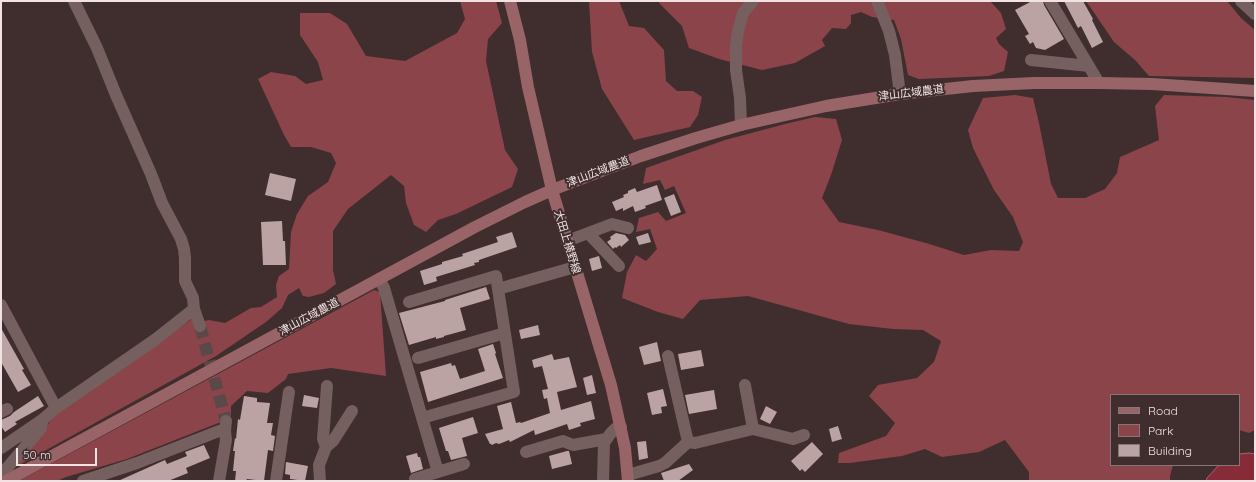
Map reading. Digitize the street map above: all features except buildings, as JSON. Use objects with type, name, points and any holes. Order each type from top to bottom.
[{"type":"street","name":"大田上横野線","points":[[510,1],[552,190],[611,386],[625,448],[628,478]]},
{"type":"street","points":[[741,125],[740,98],[736,70],[736,47],[738,31],[743,13],[753,1]]},
{"type":"street","points":[[877,1],[889,30],[895,55],[900,94]]},
{"type":"street","points":[[1050,1],[1099,83]]},
{"type":"street","points":[[1241,1],[1255,14]]},
{"type":"street","points":[[77,4],[151,174],[162,203],[181,239],[185,258],[185,281],[193,298],[194,309],[200,326]]},
{"type":"street","points":[[1031,60],[1088,66]]},
{"type":"street","name":"津山広域農道","points":[[6,481],[475,227],[552,190],[642,156],[696,138],[741,125],[826,106],[900,94],[973,86],[1034,83],[1099,83],[1152,84],[1255,90]]},
{"type":"street","points":[[567,241],[612,224],[628,228]]},
{"type":"street","points":[[588,233],[619,266]]},
{"type":"street","points":[[498,289],[575,268]]},
{"type":"street","points":[[409,302],[496,276],[514,392],[422,418]]},
{"type":"street","points":[[379,279],[384,288],[438,472]]},
{"type":"street","points":[[1,305],[56,408]]},
{"type":"street","points":[[1,448],[156,339],[194,309]]},
{"type":"street","points":[[418,358],[505,333]]},
{"type":"street","points":[[668,356],[688,442]]},
{"type":"street","points":[[745,385],[753,429]]},
{"type":"street","points":[[326,447],[323,439],[327,386]]},
{"type":"street","points":[[276,481],[289,392]]},
{"type":"street","points":[[320,481],[319,465],[326,447],[333,441],[352,412]]},
{"type":"street","points":[[1,475],[41,428],[43,419]]},
{"type":"street","points":[[83,481],[137,463],[219,432],[226,426],[226,440],[219,481]]},
{"type":"street","points":[[603,481],[604,443],[606,438],[621,427]]},
{"type":"street","points":[[688,442],[695,444],[753,429],[793,439],[804,435]]},
{"type":"street","points":[[526,452],[563,441],[573,445],[606,438]]},
{"type":"street","points":[[628,478],[665,463],[688,442]]},
{"type":"street","points":[[415,479],[464,464]]},
{"type":"green space","points":[[460,1],[496,1],[502,23],[488,39],[486,61],[505,150],[518,169],[512,187],[456,214],[438,220],[426,232],[414,225],[406,203],[404,186],[391,175],[348,209],[333,231],[333,270],[336,284],[324,293],[309,297],[303,296],[299,288],[288,295],[282,308],[266,322],[216,356],[12,469],[47,427],[51,417],[192,319],[195,323],[209,320],[225,323],[251,308],[261,307],[277,297],[276,285],[279,276],[289,269],[291,232],[297,214],[308,196],[328,182],[336,163],[331,153],[311,147],[291,147],[258,79],[271,72],[295,76],[306,84],[323,80],[318,62],[300,35],[300,13],[330,13],[347,24],[366,56],[405,61],[457,33],[465,19]]},
{"type":"green space","points":[[589,1],[619,1],[629,26],[644,28],[664,50],[666,81],[677,91],[693,91],[702,97],[698,115],[690,127],[634,140],[602,89],[592,52]]},
{"type":"green space","points":[[660,1],[990,1],[1001,13],[1006,29],[996,38],[999,44],[1008,52],[1004,71],[989,76],[919,79],[908,75],[901,39],[894,20],[872,17],[861,12],[851,15],[851,23],[846,29],[832,28],[822,40],[825,46],[795,63],[762,70],[719,59],[689,48],[682,26],[659,3]]},
{"type":"green space","points":[[1086,1],[1227,1],[1241,18],[1255,30],[1255,78],[1149,76],[1135,60],[1114,42]]},
{"type":"green space","points":[[1015,95],[1033,98],[1051,184],[1058,198],[1085,198],[1105,189],[1117,173],[1120,157],[1159,140],[1155,106],[1164,95],[1226,97],[1255,100],[1255,430],[1249,433],[1240,430],[1240,394],[1110,394],[1110,466],[1173,466],[1170,481],[1029,481],[1029,472],[1005,440],[979,452],[942,457],[925,449],[902,456],[850,463],[838,463],[839,453],[886,436],[895,423],[869,396],[878,385],[917,378],[934,362],[941,341],[923,330],[893,329],[849,324],[748,296],[700,300],[683,319],[658,312],[622,298],[627,272],[636,255],[646,261],[657,249],[650,229],[636,232],[639,218],[658,212],[666,221],[686,213],[674,186],[665,190],[660,180],[643,184],[646,168],[725,140],[815,117],[836,119],[842,140],[822,198],[839,222],[878,230],[964,255],[991,250],[1019,251],[1023,242],[1013,217],[994,190],[973,148],[968,130],[983,98]]},
{"type":"green space","points":[[374,290],[380,292],[386,376],[331,368],[288,374],[286,379],[268,393],[247,391],[231,406],[231,418],[127,459],[57,481],[19,481]]},
{"type":"shaded area","points":[[1240,454],[1255,454],[1255,481],[1206,481],[1218,466],[1240,466]]},
{"type":"tunnel","points":[[200,326],[226,421]]}]
